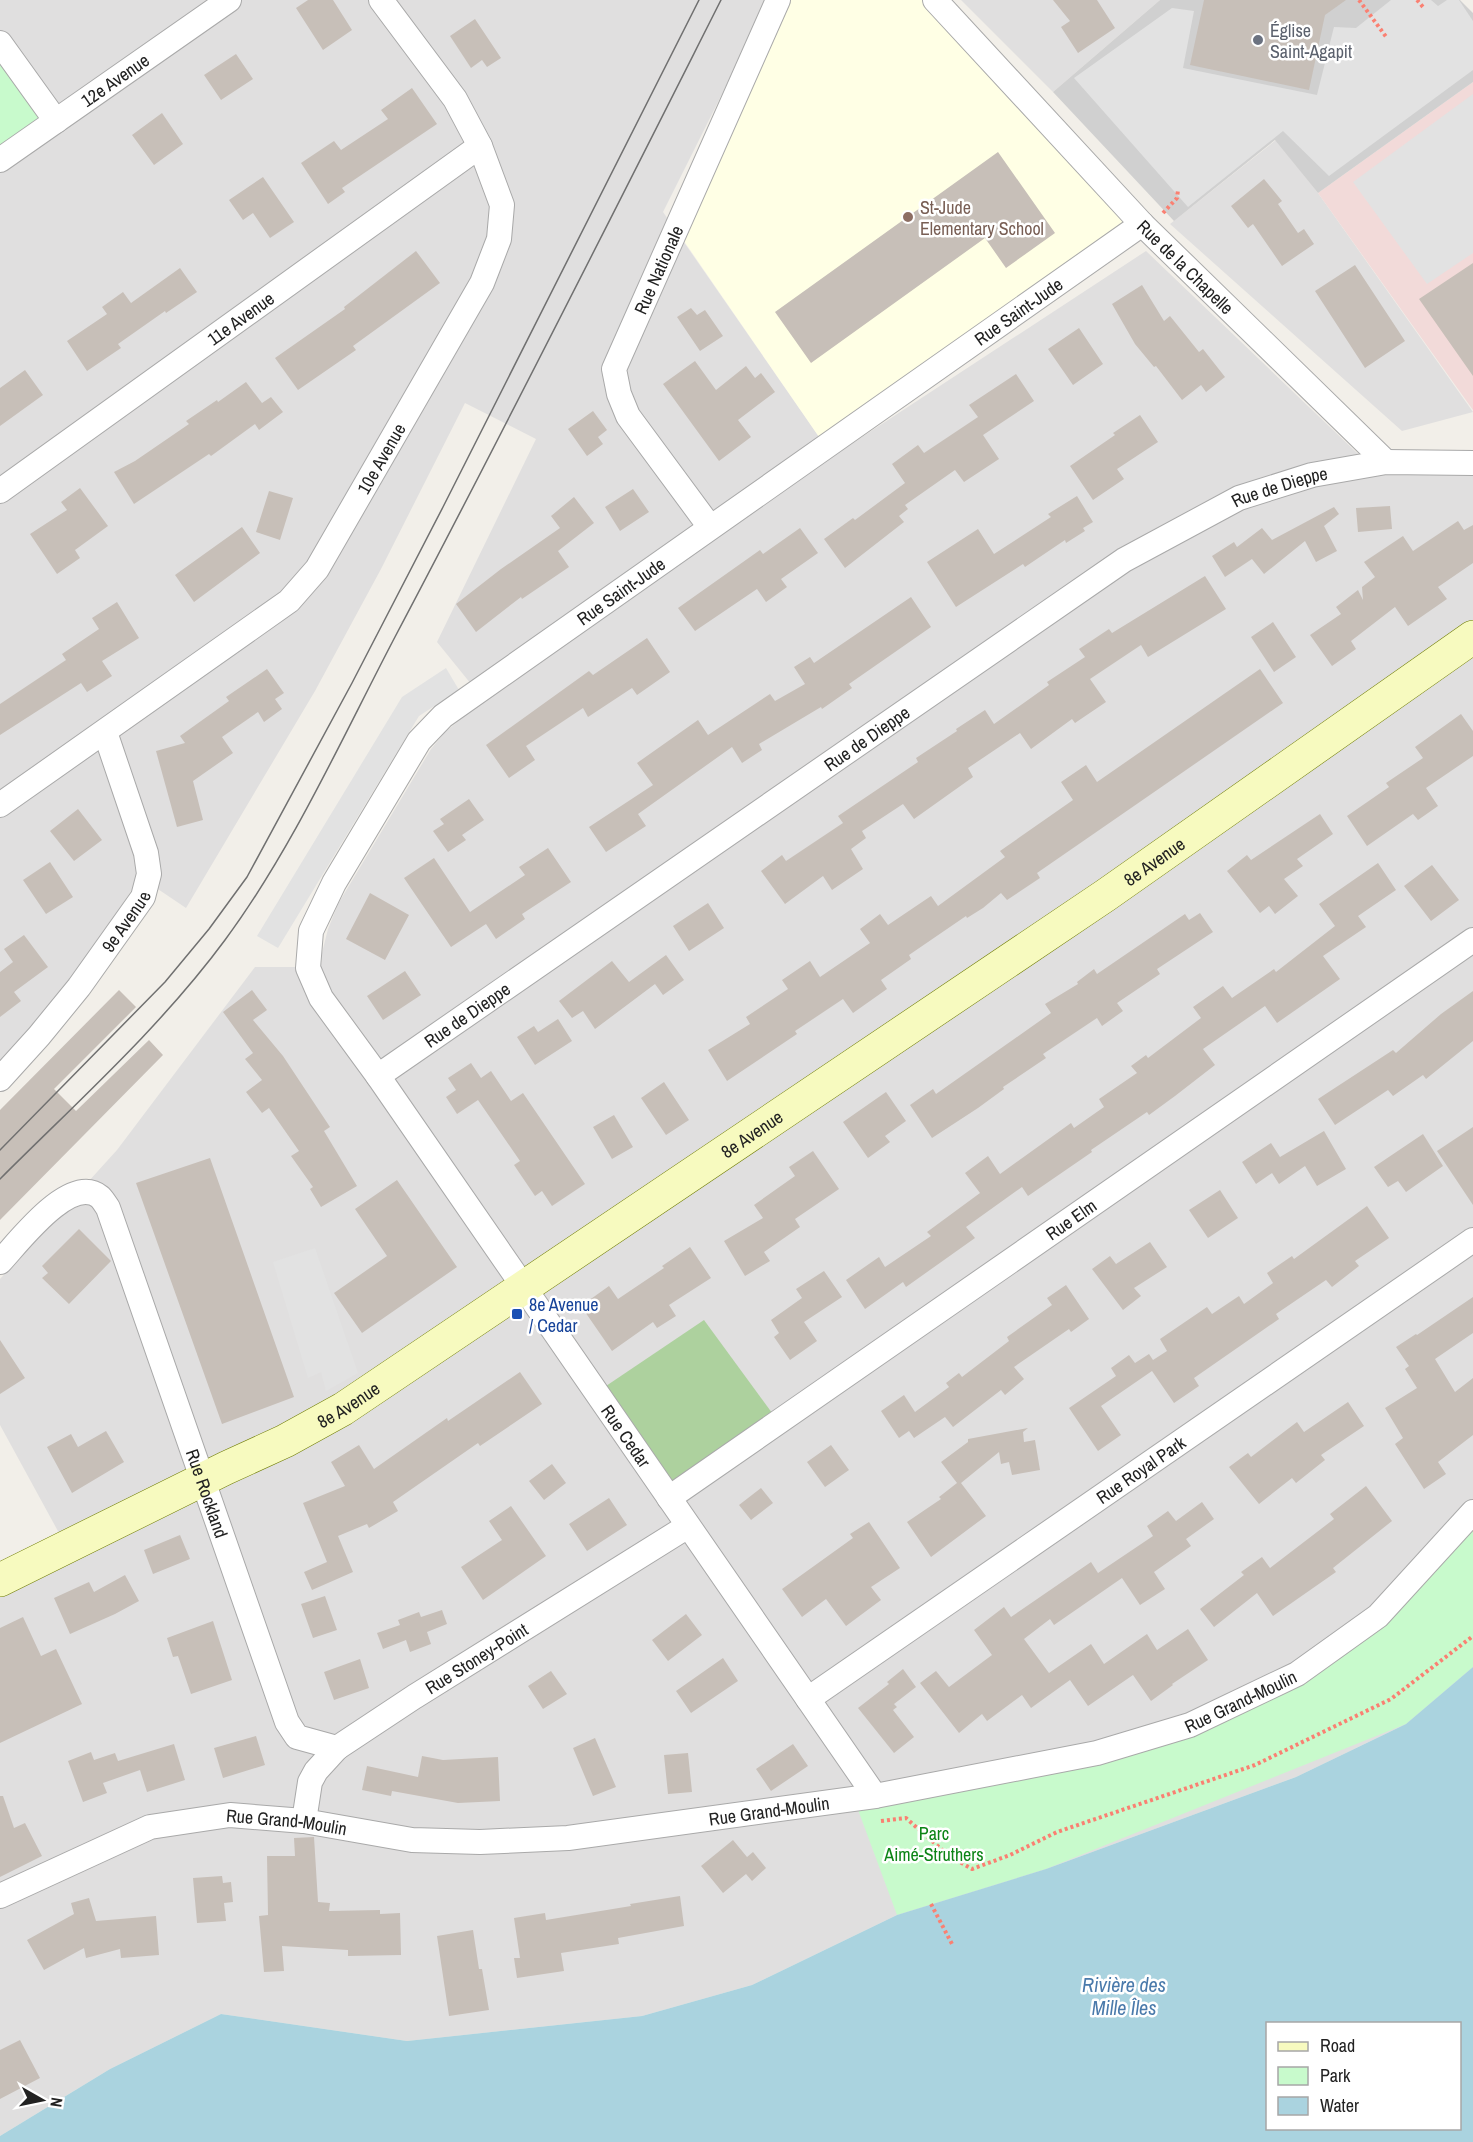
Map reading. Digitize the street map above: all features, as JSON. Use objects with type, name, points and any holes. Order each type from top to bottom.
[{"type":"street","name":"12e Avenue","points":[[0,160],[229,0]]},
{"type":"street","name":"10e Avenue","points":[[0,805],[289,601],[317,569],[482,283],[499,239],[502,205],[480,146],[455,99],[381,0]]},
{"type":"street","name":"Rue Nationale","points":[[710,527],[628,416],[619,394],[614,369],[778,0]]},
{"type":"street","name":"Rue de la Chapelle","points":[[935,0],[1386,462]]},
{"type":"street","points":[[0,43],[56,121]]},
{"type":"street","name":"11e Avenue","points":[[0,490],[480,146]]},
{"type":"street","name":"Rue Saint-Jude","points":[[378,1076],[321,998],[308,968],[311,931],[334,884],[419,741],[443,716],[1150,221]]},
{"type":"street","points":[[1386,462],[1473,463]]},
{"type":"street","name":"Rue de Dieppe","points":[[378,1076],[1124,560],[1239,498],[1312,475],[1386,462]]},
{"type":"street","name":"8e Avenue","points":[[0,1580],[285,1441],[343,1409],[1106,895],[1473,637]]},
{"type":"street","name":"9e Avenue","points":[[0,1079],[79,987],[143,897],[149,874],[146,854],[105,732]]},
{"type":"street","name":"Rue Elm","points":[[669,1498],[1473,940]]},
{"type":"street","name":"Rue Cedar","points":[[378,1076],[875,1796]]},
{"type":"street","name":"Rue Rockland","points":[[0,1262],[48,1211],[68,1196],[82,1192],[99,1196],[108,1208],[286,1722],[297,1737],[337,1748]]},
{"type":"street","name":"Rue Royal Park","points":[[808,1700],[1473,1240]]},
{"type":"street","name":"Rue Grand-Moulin","points":[[0,1896],[150,1827],[230,1815],[304,1821],[412,1840],[480,1842],[568,1838],[875,1796],[1097,1753],[1190,1725],[1297,1674],[1378,1616],[1473,1512]]},
{"type":"street","name":"Rue Stoney-Point","points":[[304,1821],[310,1782],[316,1771],[337,1748],[688,1526]]},
{"type":"path","points":[[1359,0],[1387,38]]},
{"type":"path","points":[[1417,0],[1423,7]]},
{"type":"path","points":[[1150,221],[1177,198],[1178,190]]},
{"type":"path","points":[[881,1821],[906,1818],[949,1856],[972,1869],[1010,1855],[1057,1832],[1255,1765],[1390,1699],[1473,1636]]},
{"type":"path","points":[[931,1904],[952,1944]]},
{"type":"shaded area","points":[[0,0],[769,0],[663,212],[826,447],[830,458],[1146,251],[1377,472],[1473,474],[1473,1667],[1406,1724],[1296,1777],[1046,1869],[897,1915],[752,1985],[642,2016],[407,2041],[221,2014],[110,2069],[0,2136],[0,1563],[59,1533],[0,1425],[0,1279],[117,1150],[255,967],[321,967],[328,929],[338,904],[431,749],[445,732],[484,700],[437,642],[536,439],[465,403],[381,569],[315,691],[186,908],[140,877],[76,976],[0,1065],[0,145],[38,118],[0,63]]},
{"type":"shaded area","name":"St-Jude Elementary School","points":[[778,0],[935,0],[1142,224],[826,447],[675,228]]},
{"type":"shaded area","points":[[961,0],[1160,0],[1053,92]]},
{"type":"shaded area","points":[[1160,0],[1460,0],[1473,13],[1473,82],[1318,193],[1275,140],[1174,221],[1053,92]]},
{"type":"shaded area","points":[[1391,0],[1431,0],[1438,6],[1447,0],[1459,0],[1473,21],[1473,70],[1329,176],[1283,131],[1188,207],[1074,78],[1172,8],[1194,11],[1183,68],[1317,95],[1334,27],[1356,28]]},
{"type":"shaded area","points":[[1473,82],[1473,410],[1318,193]]},
{"type":"shaded area","points":[[1473,94],[1473,253],[1427,284],[1353,182]]},
{"type":"shaded area","points":[[1276,140],[1318,193],[1473,412],[1402,431],[1170,224]]},
{"type":"shaded area","points":[[446,668],[459,690],[419,716],[278,948],[257,936],[402,697]]},
{"type":"shaded area","points":[[315,1248],[358,1373],[326,1391],[321,1372],[308,1378],[273,1262]]},
{"type":"green space","points":[[0,63],[39,118],[0,145]]},
{"type":"green space","points":[[704,1320],[775,1417],[671,1489],[606,1386]]},
{"type":"green space","name":"Parc Aimé-Struthers","points":[[1473,1512],[1473,1667],[1406,1724],[1046,1869],[897,1915],[854,1799],[1097,1753],[1304,1669]]},
{"type":"water","name":"Rivière des Mille Îles","points":[[1473,1667],[1473,2142],[0,2142],[0,2136],[110,2069],[221,2014],[407,2041],[642,2016],[752,1985],[897,1915],[1046,1869],[1296,1777],[1406,1724]]},
{"type":"building","points":[[308,0],[333,0],[352,30],[323,50],[296,8]]},
{"type":"building","points":[[1053,0],[1097,0],[1115,28],[1078,53],[1061,27],[1070,21]]},
{"type":"building","name":"Église Saint-Agapit","points":[[1204,0],[1346,0],[1325,15],[1309,90],[1190,65]]},
{"type":"building","points":[[475,19],[501,58],[487,67],[482,60],[471,68],[450,36]]},
{"type":"building","points":[[236,54],[253,79],[221,100],[204,75]]},
{"type":"building","points":[[412,88],[437,124],[342,188],[345,192],[328,204],[301,163],[334,141],[341,150],[388,119],[381,110]]},
{"type":"building","points":[[162,113],[183,144],[154,165],[132,135]]},
{"type":"building","points":[[998,152],[1055,233],[1006,268],[985,238],[811,363],[775,312]]},
{"type":"building","points":[[263,177],[294,222],[270,238],[253,213],[243,220],[229,200]]},
{"type":"building","points":[[1264,179],[1282,201],[1278,204],[1298,233],[1304,229],[1314,244],[1282,266],[1253,224],[1248,228],[1231,206]]},
{"type":"building","points":[[416,251],[440,283],[353,346],[356,350],[298,390],[275,358],[345,309],[344,307]]},
{"type":"building","points":[[1473,263],[1473,376],[1419,299]]},
{"type":"building","points":[[1355,265],[1405,341],[1365,368],[1315,291]]},
{"type":"building","points":[[180,268],[197,292],[118,344],[121,348],[87,371],[67,341],[107,314],[102,307],[123,292],[131,303]]},
{"type":"building","points":[[1142,285],[1164,321],[1170,316],[1199,352],[1203,349],[1225,377],[1206,392],[1201,385],[1182,400],[1156,366],[1154,367],[1135,344],[1112,304]]},
{"type":"building","points":[[691,308],[697,315],[705,310],[723,336],[700,351],[677,317]]},
{"type":"building","points":[[1079,328],[1103,364],[1073,385],[1048,349]]},
{"type":"building","points":[[695,361],[716,390],[746,366],[755,378],[761,373],[775,392],[738,420],[751,437],[719,461],[663,384]]},
{"type":"building","points":[[25,370],[43,395],[0,426],[0,388]]},
{"type":"building","points":[[1016,374],[1034,401],[983,435],[999,459],[964,482],[955,470],[905,505],[908,509],[899,516],[904,522],[845,568],[824,539],[853,518],[855,520],[905,483],[892,464],[918,445],[924,453],[978,417],[969,405]]},
{"type":"building","points":[[246,382],[262,403],[271,397],[283,412],[259,430],[255,424],[211,456],[209,454],[134,504],[114,472],[135,461],[189,424],[186,421]]},
{"type":"building","points":[[593,411],[607,430],[598,437],[603,444],[587,456],[568,429]]},
{"type":"building","points":[[1140,415],[1158,442],[1117,469],[1124,479],[1093,500],[1070,466]]},
{"type":"building","points":[[80,488],[108,526],[75,550],[80,558],[57,574],[30,534],[67,510],[61,502]]},
{"type":"building","points":[[633,489],[649,512],[620,531],[605,507]]},
{"type":"building","points":[[269,491],[293,498],[280,540],[256,532]]},
{"type":"building","points":[[1077,496],[1093,522],[1083,528],[1085,531],[1066,543],[1065,540],[1025,567],[1023,564],[956,607],[927,562],[978,529],[994,554],[1051,517],[1048,514]]},
{"type":"building","points":[[574,497],[594,523],[558,551],[569,567],[522,599],[521,597],[476,632],[456,604],[560,528],[551,516]]},
{"type":"building","points":[[1390,506],[1392,529],[1358,532],[1356,508]]},
{"type":"building","points":[[1334,507],[1339,514],[1324,526],[1337,551],[1316,562],[1305,541],[1264,574],[1252,559],[1225,577],[1212,556],[1234,542],[1237,547],[1262,528],[1272,540]]},
{"type":"building","points":[[1458,521],[1464,530],[1473,525],[1473,563],[1438,587],[1447,599],[1408,626],[1395,607],[1351,641],[1356,649],[1332,666],[1310,635],[1341,614],[1336,607],[1358,590],[1363,600],[1362,587],[1375,577],[1364,562],[1403,536],[1413,551]]},
{"type":"building","points":[[242,527],[260,553],[194,602],[175,575]]},
{"type":"building","points":[[800,528],[818,553],[781,579],[787,587],[766,602],[757,589],[695,631],[678,608],[760,550],[763,554]]},
{"type":"building","points":[[1205,576],[1226,609],[1148,657],[1141,645],[1090,679],[1106,702],[1075,723],[1072,719],[1031,749],[1020,733],[968,768],[973,777],[914,819],[903,804],[862,831],[866,838],[851,849],[863,869],[832,890],[823,876],[785,904],[761,871],[782,855],[786,861],[843,823],[838,816],[918,762],[916,758],[957,731],[956,729],[985,710],[994,724],[1049,685],[1047,682],[1085,657],[1079,649],[1109,629],[1112,633]]},
{"type":"building","points":[[911,597],[931,627],[849,684],[852,688],[822,709],[821,707],[759,744],[762,750],[742,763],[732,747],[638,814],[646,826],[606,852],[589,827],[653,785],[637,763],[698,720],[708,735],[770,694],[775,701],[805,684],[794,667],[810,657],[814,663]]},
{"type":"building","points":[[117,602],[139,638],[102,661],[112,676],[87,692],[81,683],[0,735],[0,704],[66,660],[62,654],[99,629],[92,618]]},
{"type":"building","points":[[1273,622],[1296,657],[1274,672],[1251,637]]},
{"type":"building","points":[[647,638],[670,672],[637,695],[632,688],[588,717],[583,708],[526,746],[535,760],[509,778],[486,745],[589,671],[593,675]]},
{"type":"building","points":[[267,669],[284,693],[275,699],[282,709],[264,722],[258,712],[222,737],[233,753],[193,781],[203,820],[177,827],[156,751],[185,743],[180,736],[229,701],[226,697]]},
{"type":"building","points":[[1260,669],[1283,703],[1037,873],[1040,878],[1007,900],[1001,893],[983,908],[967,918],[966,916],[909,955],[911,959],[881,980],[887,989],[853,1013],[843,999],[795,1031],[797,1034],[727,1081],[708,1050],[750,1024],[746,1017],[788,989],[782,980],[810,961],[820,977],[870,943],[860,929],[880,914],[888,925],[931,896],[938,906],[1005,857],[1000,851],[1073,800],[1061,782],[1086,765],[1097,782]]},
{"type":"building","points":[[1461,714],[1473,731],[1473,756],[1426,788],[1438,806],[1418,820],[1413,814],[1367,846],[1347,816],[1389,787],[1386,783],[1423,758],[1415,747]]},
{"type":"building","points":[[469,799],[484,820],[462,835],[466,840],[448,852],[433,831],[444,824],[440,819]]},
{"type":"building","points":[[78,809],[102,840],[74,861],[50,831]]},
{"type":"building","points":[[1320,814],[1333,834],[1297,859],[1303,866],[1284,879],[1298,896],[1275,914],[1269,906],[1260,913],[1227,871],[1247,855],[1251,860]]},
{"type":"building","points":[[548,848],[571,882],[522,914],[525,919],[496,939],[486,924],[451,947],[404,878],[434,858],[470,912],[525,875],[519,867]]},
{"type":"building","points":[[50,862],[73,897],[46,914],[23,880]]},
{"type":"building","points":[[1378,863],[1396,890],[1358,916],[1366,927],[1323,956],[1340,979],[1277,1023],[1265,1006],[1203,1049],[1215,1065],[1175,1096],[1149,1115],[1147,1112],[1091,1150],[1092,1152],[1028,1196],[1022,1187],[966,1227],[975,1238],[906,1287],[903,1282],[865,1309],[846,1280],[879,1257],[885,1267],[931,1236],[927,1232],[980,1193],[965,1173],[988,1156],[1000,1174],[1071,1123],[1074,1128],[1104,1107],[1099,1099],[1137,1073],[1131,1066],[1146,1055],[1148,1058],[1201,1018],[1193,1007],[1223,986],[1232,998],[1274,969],[1276,972],[1335,926],[1319,904]]},
{"type":"building","points":[[1432,865],[1459,900],[1431,921],[1404,886]]},
{"type":"building","points":[[370,893],[409,915],[385,960],[346,939]]},
{"type":"building","points":[[708,903],[724,928],[689,951],[673,926]]},
{"type":"building","points":[[1200,913],[1213,932],[1157,969],[1160,974],[1117,1003],[1123,1011],[1102,1026],[1097,1018],[1043,1054],[1046,1058],[1003,1087],[1004,1089],[978,1108],[932,1138],[910,1105],[933,1089],[936,1094],[1051,1013],[1045,1004],[1078,984],[1077,982],[1094,969],[1097,974],[1185,914],[1189,920]]},
{"type":"building","points":[[24,935],[48,967],[14,992],[21,1001],[0,1017],[0,972],[13,962],[4,949]]},
{"type":"building","points":[[666,955],[684,980],[663,995],[655,984],[595,1029],[583,1011],[572,1018],[559,1001],[612,961],[629,982]]},
{"type":"building","points":[[405,971],[421,995],[383,1020],[367,996]]},
{"type":"building","points":[[119,990],[136,1007],[54,1089],[76,1111],[149,1040],[163,1055],[0,1220],[0,1110]]},
{"type":"building","points":[[252,990],[267,1010],[253,1020],[283,1056],[330,1127],[324,1131],[357,1186],[321,1207],[310,1189],[313,1187],[291,1156],[299,1151],[269,1108],[262,1113],[246,1092],[262,1080],[245,1059],[253,1053],[223,1012]]},
{"type":"building","points":[[1473,991],[1473,1041],[1426,1079],[1423,1075],[1393,1096],[1388,1090],[1335,1125],[1318,1099],[1393,1050],[1396,1053],[1441,1014]]},
{"type":"building","points":[[558,1019],[572,1041],[535,1065],[517,1037],[534,1026],[538,1032]]},
{"type":"building","points":[[471,1063],[481,1078],[491,1071],[511,1101],[523,1093],[585,1184],[552,1206],[542,1191],[535,1196],[514,1165],[520,1161],[478,1100],[457,1114],[446,1097],[456,1090],[448,1078]]},
{"type":"building","points":[[664,1082],[689,1120],[666,1135],[641,1098]]},
{"type":"building","points":[[886,1092],[906,1121],[885,1136],[890,1142],[868,1158],[843,1122]]},
{"type":"building","points":[[614,1115],[633,1147],[612,1159],[593,1127]]},
{"type":"building","points":[[1473,1127],[1473,1205],[1437,1151]]},
{"type":"building","points":[[1324,1131],[1346,1169],[1317,1186],[1305,1166],[1279,1184],[1272,1173],[1256,1184],[1242,1162],[1271,1143],[1280,1157]]},
{"type":"building","points":[[1423,1134],[1443,1166],[1406,1192],[1398,1181],[1388,1187],[1374,1167]]},
{"type":"building","points":[[813,1151],[839,1189],[795,1219],[800,1227],[764,1252],[770,1261],[745,1276],[724,1241],[763,1218],[754,1205],[795,1176],[789,1167]]},
{"type":"building","points":[[210,1158],[294,1397],[222,1424],[136,1183]]},
{"type":"building","points":[[397,1180],[457,1267],[362,1333],[334,1293],[387,1256],[355,1209]]},
{"type":"building","points":[[1220,1190],[1238,1218],[1208,1238],[1189,1210]]},
{"type":"building","points":[[1367,1206],[1389,1238],[1355,1261],[1359,1266],[1332,1287],[1326,1280],[1276,1314],[1279,1319],[1194,1378],[1199,1386],[1174,1403],[1152,1371],[1101,1406],[1121,1435],[1098,1451],[1069,1408],[1116,1376],[1111,1368],[1129,1355],[1135,1363],[1149,1354],[1153,1360],[1167,1351],[1160,1339],[1207,1307],[1212,1314],[1239,1296],[1244,1304],[1273,1283],[1267,1273],[1292,1256],[1294,1259]]},
{"type":"building","points":[[79,1229],[111,1261],[69,1304],[42,1278],[48,1273],[42,1266]]},
{"type":"building","points":[[1150,1242],[1167,1267],[1134,1288],[1141,1296],[1123,1310],[1092,1269],[1110,1256],[1116,1264]]},
{"type":"building","points":[[690,1247],[711,1278],[669,1305],[676,1316],[657,1328],[653,1322],[612,1351],[581,1306],[609,1286],[618,1299],[664,1268],[662,1266]]},
{"type":"building","points":[[824,1271],[842,1297],[804,1322],[817,1341],[790,1360],[774,1337],[779,1333],[771,1320],[802,1298],[796,1289]]},
{"type":"building","points":[[1066,1285],[1089,1319],[1071,1332],[1069,1329],[1014,1367],[1024,1379],[1005,1395],[1001,1390],[953,1427],[945,1417],[914,1438],[909,1431],[899,1438],[881,1411],[904,1395],[915,1412],[949,1387],[946,1383],[959,1373],[962,1377],[1009,1341],[1007,1337],[1052,1305],[1047,1298]]},
{"type":"building","points":[[1473,1297],[1473,1333],[1435,1359],[1455,1392],[1473,1378],[1473,1435],[1438,1462],[1446,1474],[1424,1489],[1395,1444],[1403,1438],[1385,1408],[1417,1388],[1405,1369],[1409,1366],[1396,1347]]},
{"type":"building","points":[[0,1340],[25,1378],[0,1394]]},
{"type":"building","points":[[520,1372],[542,1404],[480,1446],[478,1443],[393,1502],[398,1511],[369,1528],[367,1524],[338,1536],[353,1572],[312,1590],[304,1572],[327,1562],[303,1503],[345,1486],[331,1462],[359,1445],[374,1469],[447,1418],[448,1421]]},
{"type":"building","points":[[1348,1402],[1364,1426],[1321,1455],[1325,1460],[1296,1483],[1292,1478],[1259,1504],[1229,1467],[1248,1453],[1251,1457],[1297,1422],[1304,1432]]},
{"type":"building","points":[[1028,1428],[1023,1432],[1024,1442],[1035,1440],[1040,1470],[1012,1475],[1009,1462],[1001,1464],[999,1452],[961,1483],[986,1516],[931,1557],[907,1522],[941,1499],[939,1497],[957,1483],[941,1462],[968,1442],[968,1439]]},
{"type":"building","points":[[106,1431],[124,1462],[72,1493],[47,1447],[71,1434],[78,1447]]},
{"type":"building","points":[[831,1445],[849,1470],[825,1487],[807,1462]]},
{"type":"building","points":[[552,1464],[566,1483],[544,1500],[529,1481]]},
{"type":"building","points":[[1366,1486],[1392,1521],[1333,1568],[1336,1572],[1273,1616],[1257,1593],[1214,1627],[1200,1609],[1244,1575],[1241,1572],[1262,1557],[1270,1568],[1334,1519],[1330,1514]]},
{"type":"building","points":[[761,1488],[773,1503],[751,1520],[739,1505]]},
{"type":"building","points":[[609,1498],[627,1525],[587,1551],[569,1524]]},
{"type":"building","points":[[1202,1502],[1214,1519],[1186,1539],[1191,1546],[1154,1572],[1165,1589],[1140,1605],[1122,1578],[1054,1625],[1050,1619],[1024,1639],[1049,1673],[1091,1644],[1104,1664],[1147,1634],[1157,1650],[1188,1629],[1208,1660],[1151,1701],[1133,1675],[1088,1706],[1070,1680],[1031,1708],[1022,1695],[987,1721],[982,1714],[959,1733],[920,1683],[936,1671],[949,1687],[992,1655],[974,1630],[1004,1607],[1011,1617],[1091,1562],[1098,1573],[1153,1536],[1147,1526],[1168,1511],[1176,1521]]},
{"type":"building","points":[[511,1506],[546,1556],[483,1600],[461,1567],[502,1540],[489,1521]]},
{"type":"building","points":[[869,1522],[900,1568],[871,1587],[881,1600],[846,1626],[826,1599],[802,1617],[782,1589],[853,1538],[850,1534]]},
{"type":"building","points":[[180,1535],[190,1559],[153,1574],[144,1550]]},
{"type":"building","points":[[125,1575],[139,1601],[70,1634],[54,1598],[89,1582],[94,1592]]},
{"type":"building","points":[[325,1596],[337,1630],[313,1638],[301,1604]]},
{"type":"building","points":[[442,1610],[447,1624],[427,1632],[431,1644],[410,1652],[406,1640],[383,1649],[377,1633],[400,1625],[398,1620],[419,1612],[421,1617]]},
{"type":"building","points":[[686,1614],[702,1635],[668,1661],[652,1640]]},
{"type":"building","points":[[23,1617],[41,1656],[56,1649],[82,1704],[0,1743],[0,1628]]},
{"type":"building","points":[[213,1621],[232,1680],[191,1694],[178,1656],[173,1657],[167,1638]]},
{"type":"building","points":[[723,1658],[738,1681],[691,1713],[676,1691]]},
{"type":"building","points":[[360,1659],[369,1688],[334,1700],[324,1672]]},
{"type":"building","points":[[903,1669],[916,1687],[894,1704],[897,1707],[893,1710],[914,1737],[894,1753],[858,1708],[889,1684],[887,1682]]},
{"type":"building","points":[[551,1671],[567,1694],[543,1709],[528,1686]]},
{"type":"building","points":[[256,1736],[265,1765],[223,1778],[214,1748]]},
{"type":"building","points":[[595,1738],[616,1787],[593,1796],[573,1748]]},
{"type":"building","points":[[174,1744],[185,1780],[147,1792],[140,1770],[103,1783],[107,1793],[83,1802],[68,1761],[91,1752],[94,1760],[115,1753],[118,1761]]},
{"type":"building","points":[[793,1744],[808,1766],[771,1791],[756,1769]]},
{"type":"building","points":[[688,1753],[692,1792],[668,1794],[664,1755]]},
{"type":"building","points":[[422,1756],[443,1760],[498,1757],[500,1801],[458,1803],[392,1791],[391,1796],[362,1790],[367,1766],[418,1777]]},
{"type":"building","points":[[0,1796],[3,1796],[14,1828],[25,1823],[42,1856],[0,1877]]},
{"type":"building","points":[[314,1837],[318,1902],[330,1903],[329,1911],[380,1910],[380,1914],[400,1913],[401,1955],[348,1956],[348,1950],[282,1946],[284,1971],[264,1972],[259,1916],[268,1915],[267,1856],[295,1856],[294,1838]]},
{"type":"building","points":[[733,1840],[747,1857],[753,1852],[766,1868],[752,1881],[746,1874],[723,1893],[701,1866]]},
{"type":"building","points":[[222,1876],[223,1883],[231,1882],[233,1902],[224,1903],[226,1921],[197,1923],[193,1878]]},
{"type":"building","points":[[680,1896],[684,1926],[618,1938],[619,1944],[561,1953],[564,1971],[517,1978],[514,1958],[520,1958],[514,1918],[545,1913],[546,1920]]},
{"type":"building","points":[[89,1898],[96,1921],[156,1916],[159,1955],[121,1958],[120,1949],[86,1958],[84,1948],[44,1970],[27,1940],[74,1914],[71,1903]]},
{"type":"building","points":[[473,1930],[489,2010],[449,2016],[437,1936]]},
{"type":"building","points":[[20,2040],[40,2078],[0,2099],[0,2050]]},
{"type":"tram line","points":[[0,1150],[165,982],[209,929],[247,877],[352,683],[443,507],[699,0]]},
{"type":"tram line","points":[[0,1179],[117,1064],[173,1004],[225,940],[273,868],[316,791],[479,477],[721,0]]},
{"type":"place","name":"Église Saint-Agapit","points":[[1258,40]]},
{"type":"place","name":"St-Jude Elementary School","points":[[908,217]]},
{"type":"place","name":"8e Avenue / Cedar","points":[[517,1314]]}]
